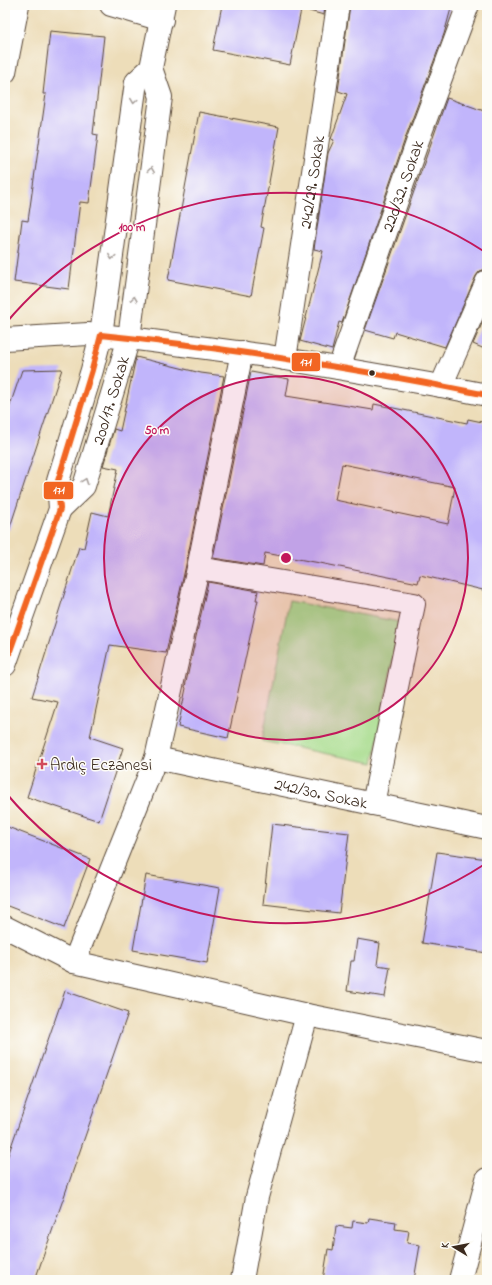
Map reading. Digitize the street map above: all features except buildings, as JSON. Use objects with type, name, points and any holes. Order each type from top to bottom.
[{"type":"street","points":[[5,72],[18,5]]},
{"type":"street","points":[[111,5],[163,12],[151,68]]},
{"type":"street","name":"242/29. Sokak","points":[[285,359],[338,5]]},
{"type":"street","name":"220/32. Sokak","points":[[339,368],[418,140],[468,5]]},
{"type":"street","name":"200/17. Sokak","points":[[5,665],[60,509],[58,481],[92,370],[101,335],[136,82],[151,68],[161,97],[128,338],[84,486],[60,509]]},
{"type":"street","points":[[440,386],[487,281]]},
{"type":"street","points":[[5,339],[88,334],[128,338],[242,352],[487,395]]},
{"type":"street","points":[[74,962],[156,758],[198,568],[242,352]]},
{"type":"street","points":[[198,568],[414,604],[373,804]]},
{"type":"street","name":"242/30. Sokak","points":[[156,758],[487,828]]},
{"type":"street","points":[[5,927],[74,962],[307,1015],[487,1051]]},
{"type":"street","points":[[242,1280],[257,1197],[307,1015]]},
{"type":"street","points":[[460,1280],[487,1179]]},
{"type":"green space","points":[[289,601],[400,622],[373,763],[262,741]]},
{"type":"transit line","name":"171","points":[[5,665],[60,509],[58,481],[92,370],[101,335],[198,346],[295,360],[391,376],[487,395]]},
{"type":"place","name":"Ardıç Eczanesi","points":[[42,764]]}]
